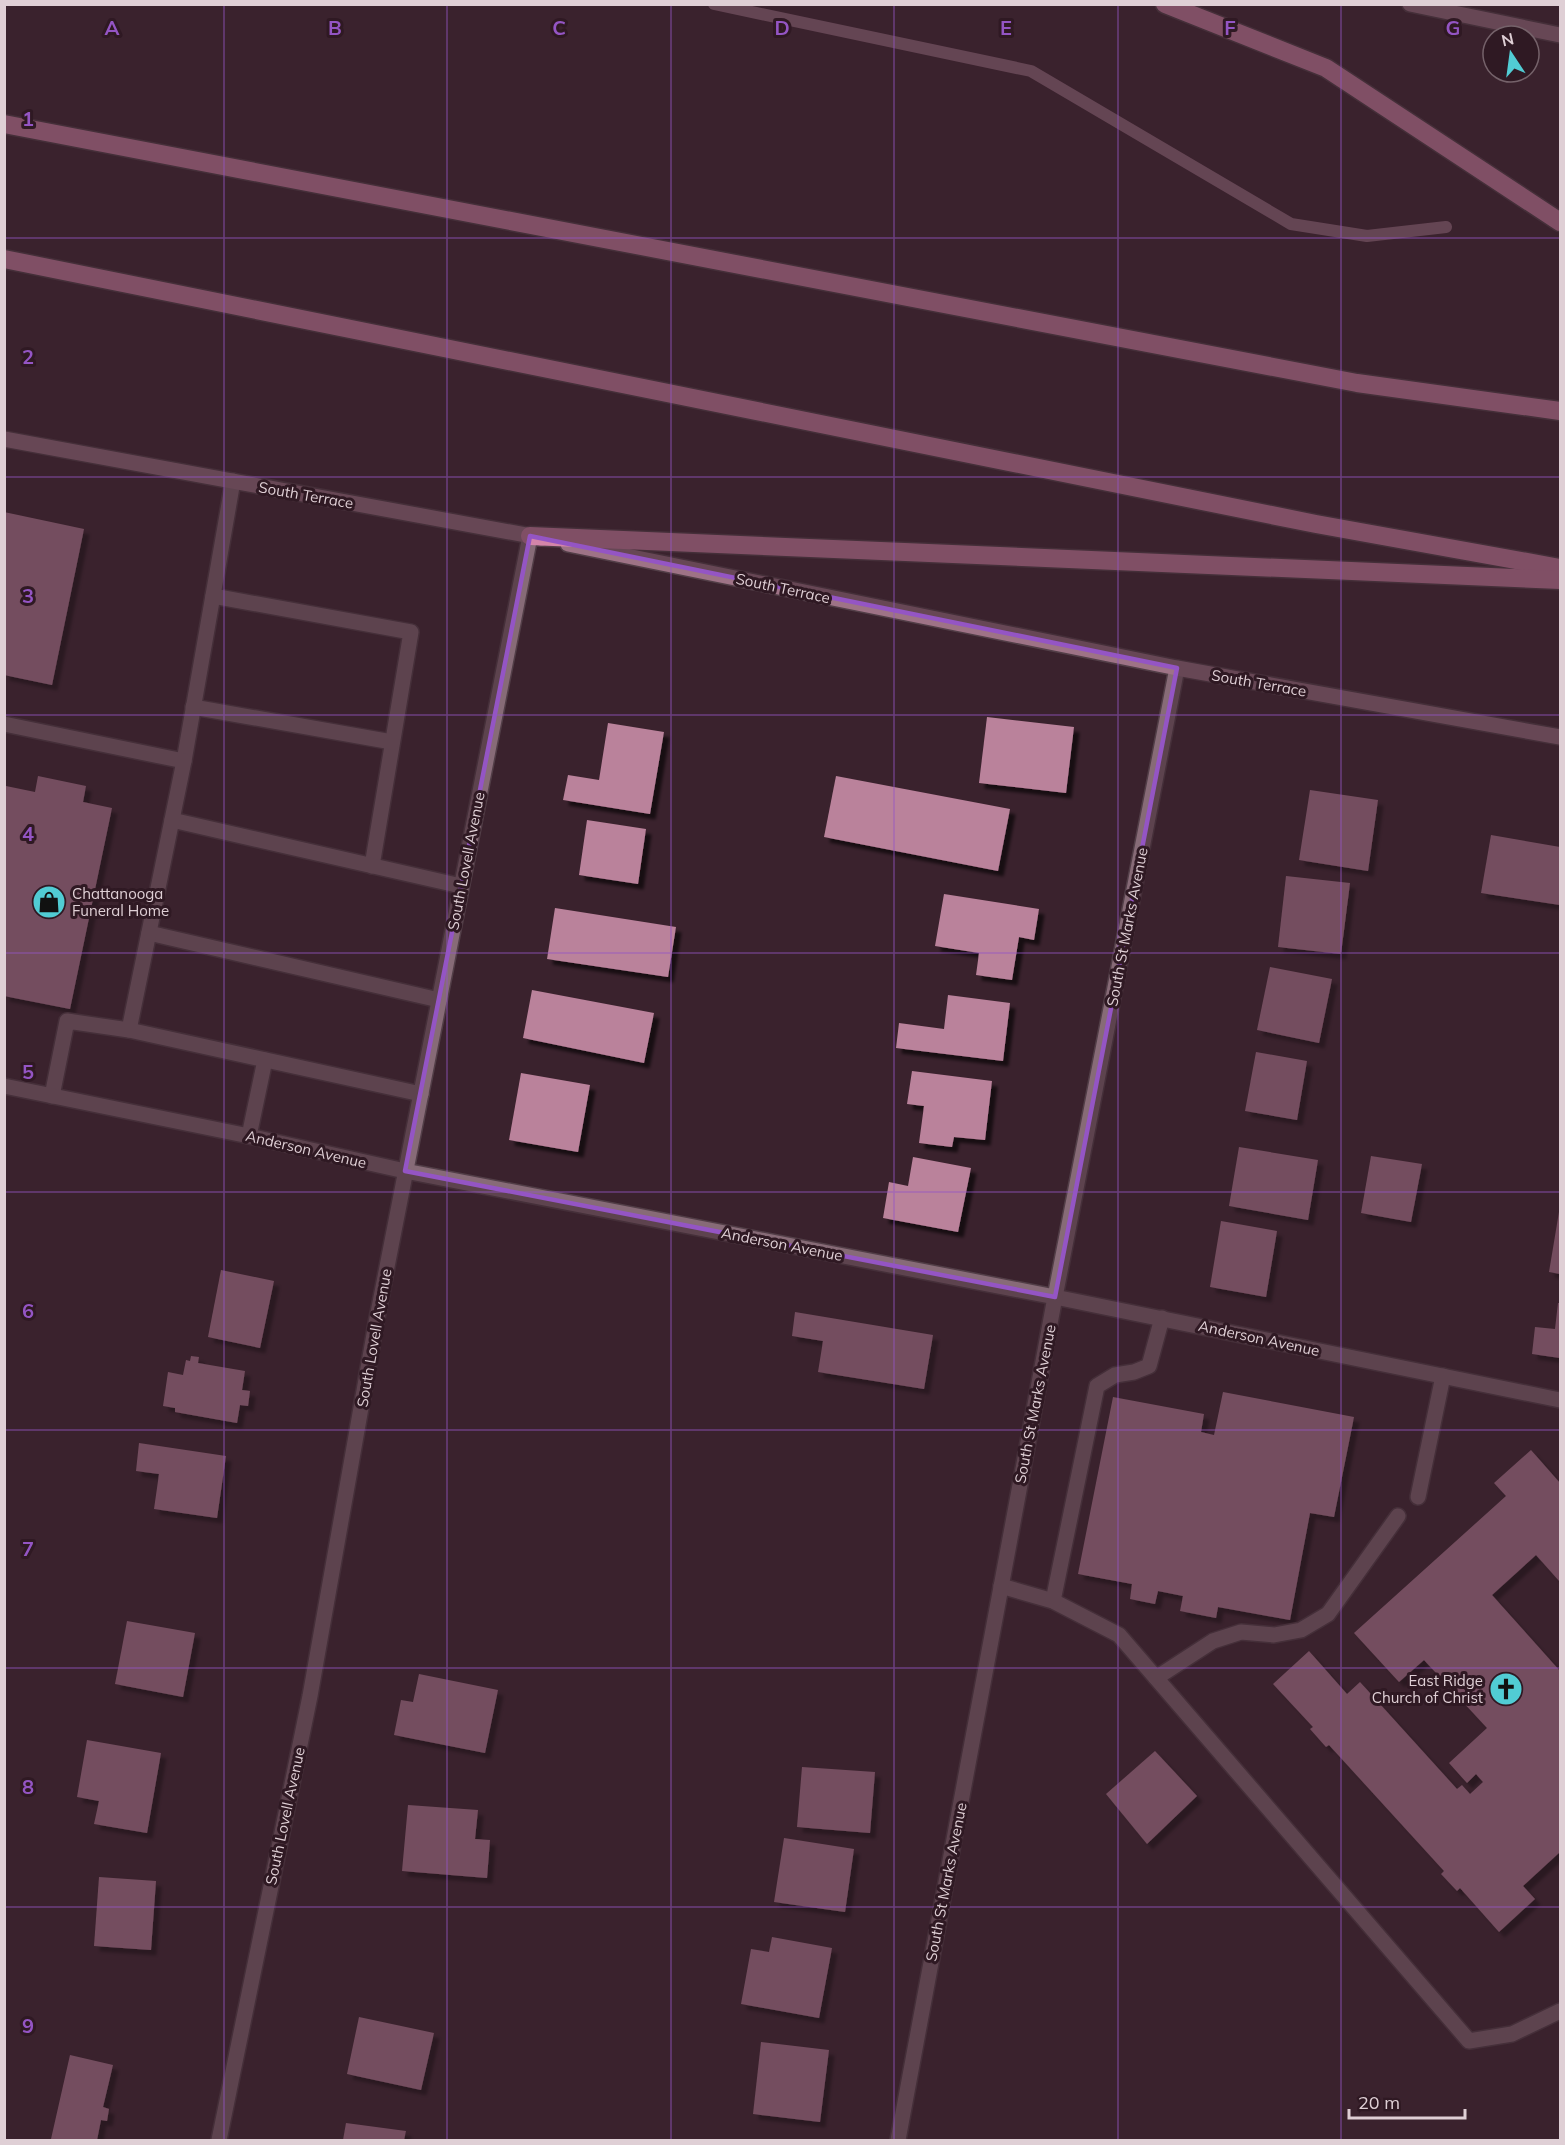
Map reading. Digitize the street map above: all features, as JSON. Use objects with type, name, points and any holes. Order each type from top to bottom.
[{"type":"highway","points":[[1165,4],[1326,68],[1560,222]]},
{"type":"highway","points":[[4,124],[1357,383],[1560,411]]},
{"type":"highway","points":[[4,259],[1316,524],[1560,568]]},
{"type":"highway","points":[[530,536],[1560,580]]},
{"type":"street","points":[[1410,4],[1560,35]]},
{"type":"street","name":"South Terrace","points":[[4,440],[530,536],[1177,668],[1560,737]]},
{"type":"street","points":[[129,1030],[184,761],[233,481]]},
{"type":"street","name":"South Lovell Avenue","points":[[219,2140],[310,1696],[376,1323],[530,536]]},
{"type":"street","points":[[213,596],[411,632],[372,866]]},
{"type":"street","name":"South St Marks Avenue","points":[[898,2140],[1055,1297],[1177,668]]},
{"type":"street","points":[[193,707],[392,742]]},
{"type":"street","points":[[4,724],[184,761]]},
{"type":"street","points":[[172,820],[461,886]]},
{"type":"street","points":[[149,933],[439,1000]]},
{"type":"street","points":[[52,1096],[67,1020],[129,1030],[421,1094]]},
{"type":"street","points":[[249,1136],[265,1060]]},
{"type":"street","name":"Anderson Avenue","points":[[4,1086],[249,1136],[405,1171],[1162,1318],[1560,1400]]},
{"type":"street","points":[[1053,1601],[1097,1386],[1115,1375],[1134,1372],[1149,1366],[1162,1318]]},
{"type":"street","points":[[1418,1497],[1443,1376]]},
{"type":"street","points":[[1156,1678],[1213,1641],[1241,1632],[1274,1635],[1300,1630],[1328,1614],[1398,1516]]},
{"type":"street","points":[[1001,1586],[1053,1601],[1119,1635],[1469,2041],[1512,2034],[1560,2011]]},
{"type":"highlighted area","points":[[530,536],[1177,668],[1055,1297],[405,1171]]},
{"type":"building","points":[[4,512],[84,529],[52,685],[4,675]]},
{"type":"building","points":[[987,717],[1074,727],[1066,793],[979,783]]},
{"type":"building","points":[[608,723],[664,732],[650,814],[563,800],[568,775],[599,780]]},
{"type":"building","name":"Chattanooga Funeral Home","points":[[38,776],[86,786],[83,802],[112,808],[70,1009],[4,996],[4,790],[6,786],[35,792]]},
{"type":"building","points":[[836,776],[1010,809],[998,871],[824,837]]},
{"type":"building","points":[[1310,790],[1378,800],[1368,871],[1299,860]]},
{"type":"building","points":[[587,820],[646,829],[638,884],[579,875]]},
{"type":"building","points":[[1491,835],[1560,847],[1560,905],[1481,893]]},
{"type":"building","points":[[1286,876],[1350,883],[1341,954],[1278,947]]},
{"type":"building","points":[[944,894],[1039,909],[1034,940],[1019,937],[1012,980],[976,975],[979,953],[935,946]]},
{"type":"building","points":[[555,908],[676,927],[668,977],[547,959]]},
{"type":"building","points":[[1270,967],[1332,979],[1319,1043],[1257,1030]]},
{"type":"building","points":[[532,990],[654,1013],[644,1063],[523,1038]]},
{"type":"building","points":[[948,995],[1010,1003],[1003,1061],[896,1048],[899,1023],[944,1029]]},
{"type":"building","points":[[1256,1052],[1307,1061],[1297,1120],[1245,1111]]},
{"type":"building","points":[[912,1071],[992,1081],[985,1140],[954,1137],[952,1147],[919,1143],[924,1106],[907,1104]]},
{"type":"building","points":[[521,1073],[590,1085],[578,1152],[509,1140]]},
{"type":"building","points":[[1239,1147],[1318,1160],[1308,1220],[1229,1206]]},
{"type":"building","points":[[1371,1156],[1422,1164],[1411,1222],[1361,1213]]},
{"type":"building","points":[[913,1157],[971,1168],[958,1232],[883,1218],[889,1182],[908,1186]]},
{"type":"building","points":[[1560,1212],[1560,1274],[1549,1272]]},
{"type":"building","points":[[1221,1221],[1277,1231],[1266,1297],[1210,1287]]},
{"type":"building","points":[[221,1270],[274,1281],[260,1348],[208,1337]]},
{"type":"building","points":[[1558,1303],[1560,1303],[1560,1358],[1532,1354],[1535,1327],[1555,1329]]},
{"type":"building","points":[[795,1312],[933,1335],[924,1389],[818,1372],[823,1341],[792,1336]]},
{"type":"building","points":[[191,1356],[199,1357],[198,1363],[245,1371],[242,1390],[250,1391],[248,1406],[240,1405],[237,1423],[175,1412],[175,1408],[163,1406],[168,1372],[183,1375],[186,1360],[190,1361]]},
{"type":"building","points":[[1223,1392],[1354,1417],[1334,1517],[1310,1513],[1290,1620],[1218,1607],[1216,1618],[1180,1611],[1183,1596],[1158,1591],[1155,1604],[1130,1599],[1132,1584],[1078,1574],[1113,1397],[1204,1414],[1201,1432],[1214,1435]]},
{"type":"building","points":[[139,1443],[226,1456],[217,1518],[154,1509],[159,1474],[136,1471]]},
{"type":"building","name":"East Ridge Church of Christ","points":[[1531,1450],[1560,1483],[1560,1582],[1536,1555],[1492,1595],[1560,1671],[1560,1852],[1523,1886],[1535,1899],[1499,1932],[1460,1888],[1457,1891],[1441,1874],[1444,1871],[1329,1745],[1326,1747],[1310,1729],[1313,1727],[1273,1684],[1309,1651],[1347,1694],[1360,1682],[1457,1789],[1462,1785],[1470,1794],[1483,1782],[1476,1774],[1467,1783],[1449,1763],[1487,1728],[1424,1660],[1399,1682],[1354,1633],[1506,1496],[1494,1483]]},
{"type":"building","points":[[127,1621],[195,1633],[183,1697],[115,1684]]},
{"type":"building","points":[[419,1674],[498,1690],[485,1753],[394,1735],[401,1700],[413,1702]]},
{"type":"building","points":[[87,1740],[161,1753],[147,1833],[94,1824],[99,1801],[77,1797]]},
{"type":"building","points":[[1155,1751],[1197,1796],[1147,1844],[1106,1794]]},
{"type":"building","points":[[802,1767],[875,1772],[870,1833],[797,1827]]},
{"type":"building","points":[[408,1805],[478,1810],[475,1839],[490,1840],[487,1878],[402,1871]]},
{"type":"building","points":[[784,1838],[854,1849],[845,1912],[774,1902]]},
{"type":"building","points":[[99,1877],[156,1881],[151,1950],[94,1946]]},
{"type":"building","points":[[772,1937],[832,1948],[819,2018],[741,2004],[751,1949],[769,1952]]},
{"type":"building","points":[[359,2017],[434,2033],[421,2090],[347,2074]]},
{"type":"building","points":[[761,2042],[829,2050],[820,2122],[753,2114]]},
{"type":"building","points":[[70,2055],[113,2065],[103,2107],[109,2109],[107,2121],[101,2120],[97,2140],[51,2139]]},
{"type":"building","points":[[346,2123],[406,2131],[404,2140],[343,2140]]},
{"type":"waterway","points":[[714,4],[1031,71],[1291,224],[1367,236],[1446,227]]},
{"type":"place","name":"Chattanooga Funeral Home","points":[[49,902]]},
{"type":"place","name":"East Ridge Church of Christ","points":[[1506,1689]]}]
